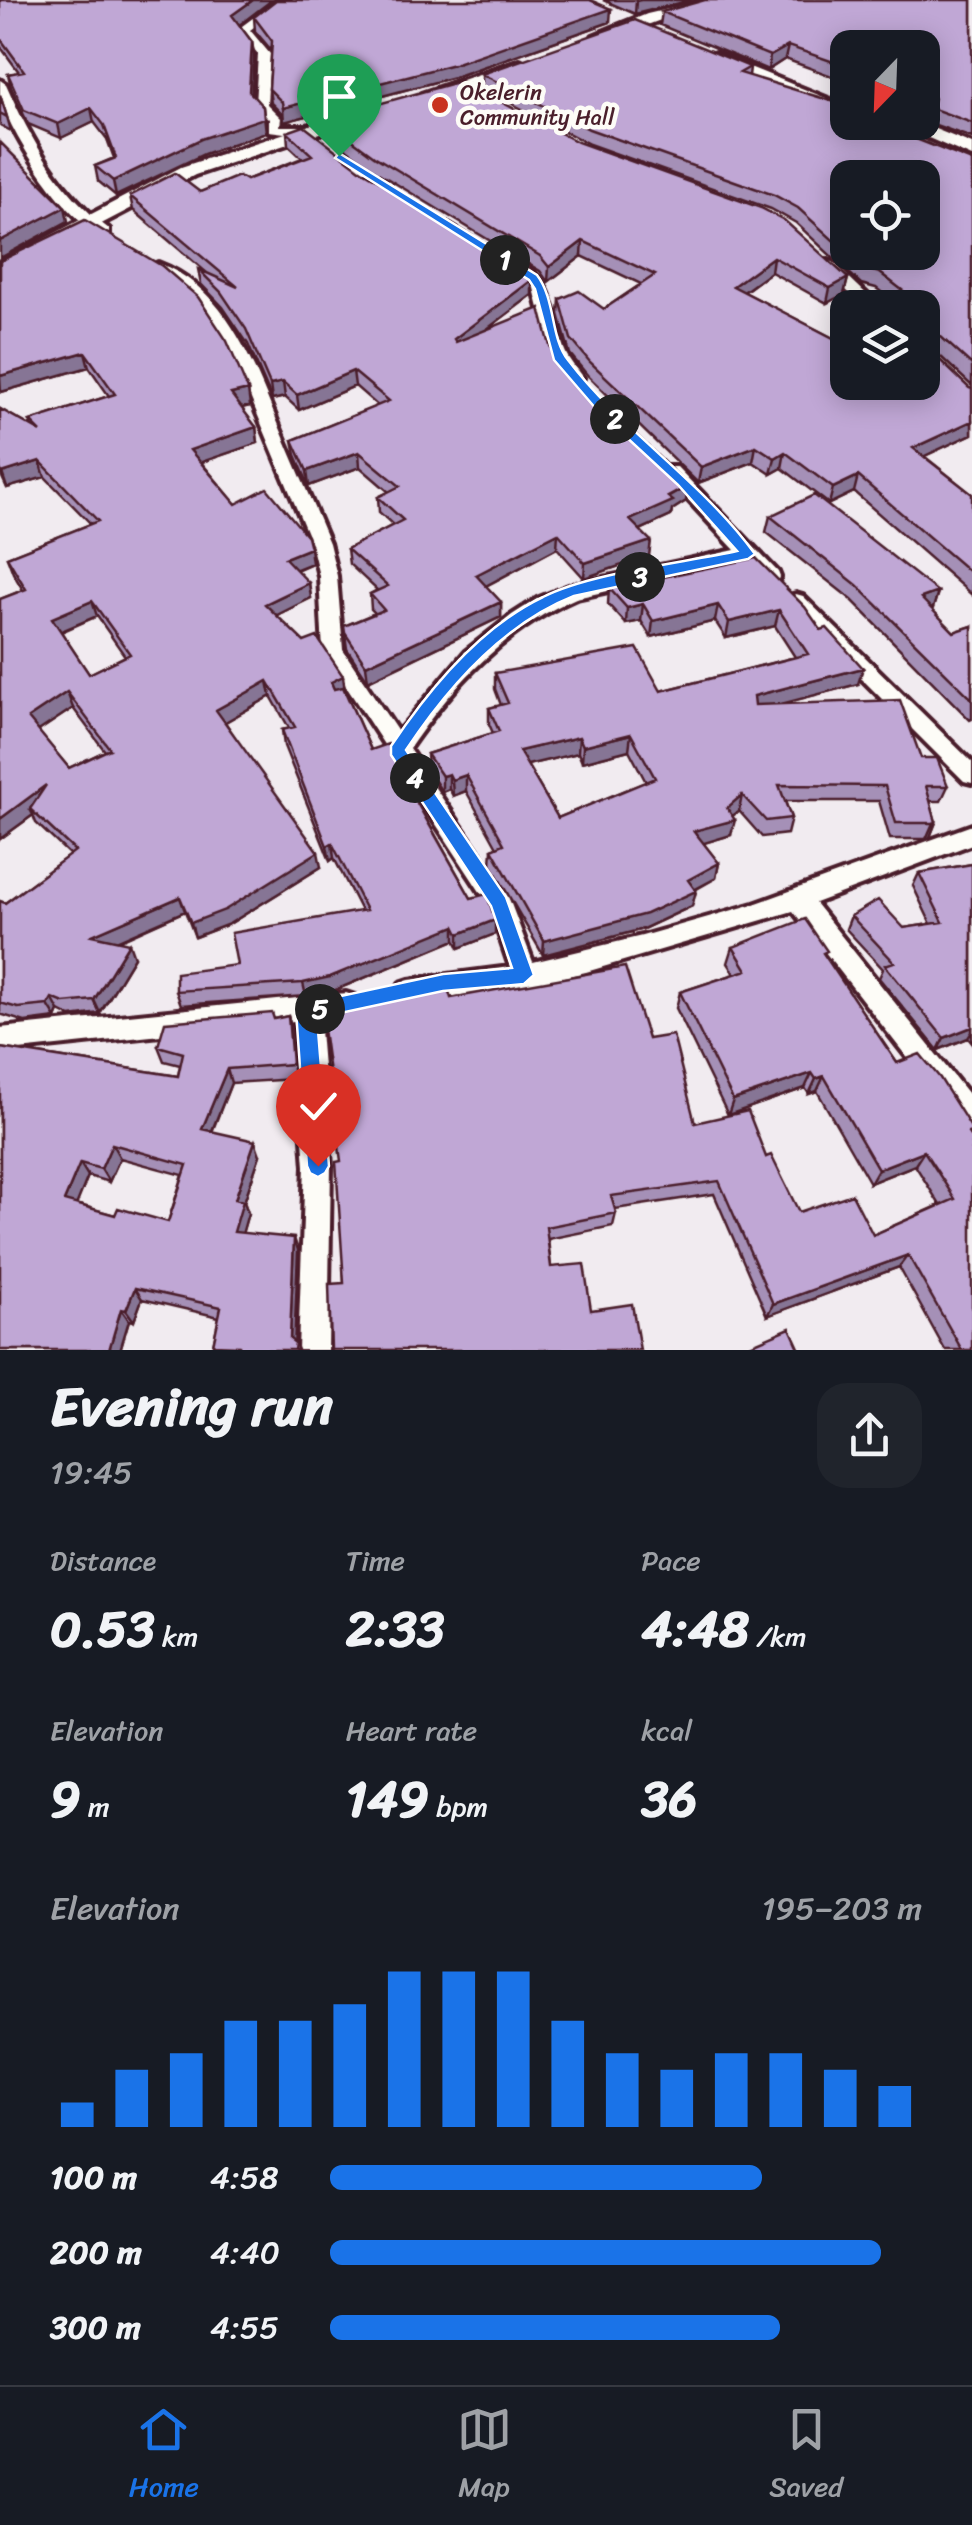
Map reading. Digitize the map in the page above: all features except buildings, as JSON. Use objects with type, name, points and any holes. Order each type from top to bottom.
[{"type":"street","points":[[284,0],[244,29],[264,54],[262,105],[275,118],[273,128],[280,132],[306,129],[328,147]]},
{"type":"street","points":[[585,42],[636,19],[728,0]]},
{"type":"street","points":[[636,19],[689,32]]},
{"type":"street","points":[[830,93],[706,47],[830,106]]},
{"type":"street","points":[[409,100],[469,90],[535,60]]},
{"type":"street","points":[[0,84],[16,122],[52,179],[92,224],[196,291],[216,312],[237,346],[320,543],[328,576],[333,651],[500,903],[524,975]]},
{"type":"street","points":[[0,271],[188,171],[306,129],[375,110]]},
{"type":"street","points":[[920,140],[972,166]]},
{"type":"street","points":[[937,140],[972,151]]},
{"type":"street","points":[[492,252],[533,278],[541,288],[559,357],[591,395]]},
{"type":"street","points":[[821,259],[855,290]]},
{"type":"street","points":[[656,457],[748,554],[972,775]]},
{"type":"street","points":[[397,750],[446,685],[508,625],[548,600],[748,554]]},
{"type":"street","points":[[0,1040],[176,1020],[306,1011],[443,982],[524,975],[800,901],[972,834]]},
{"type":"street","points":[[800,901],[968,1106]]},
{"type":"street","points":[[306,1011],[318,1166],[314,1350]]},
{"type":"place","name":"Okelerin Community Hall","points":[[440,105]]},
{"type":"route","points":[[318,1166],[306,1011],[443,982],[524,975],[500,903],[397,750],[418,719],[446,685],[508,625],[548,600],[748,554],[683,482],[602,407],[559,357],[541,288],[533,278],[339,156]]}]
